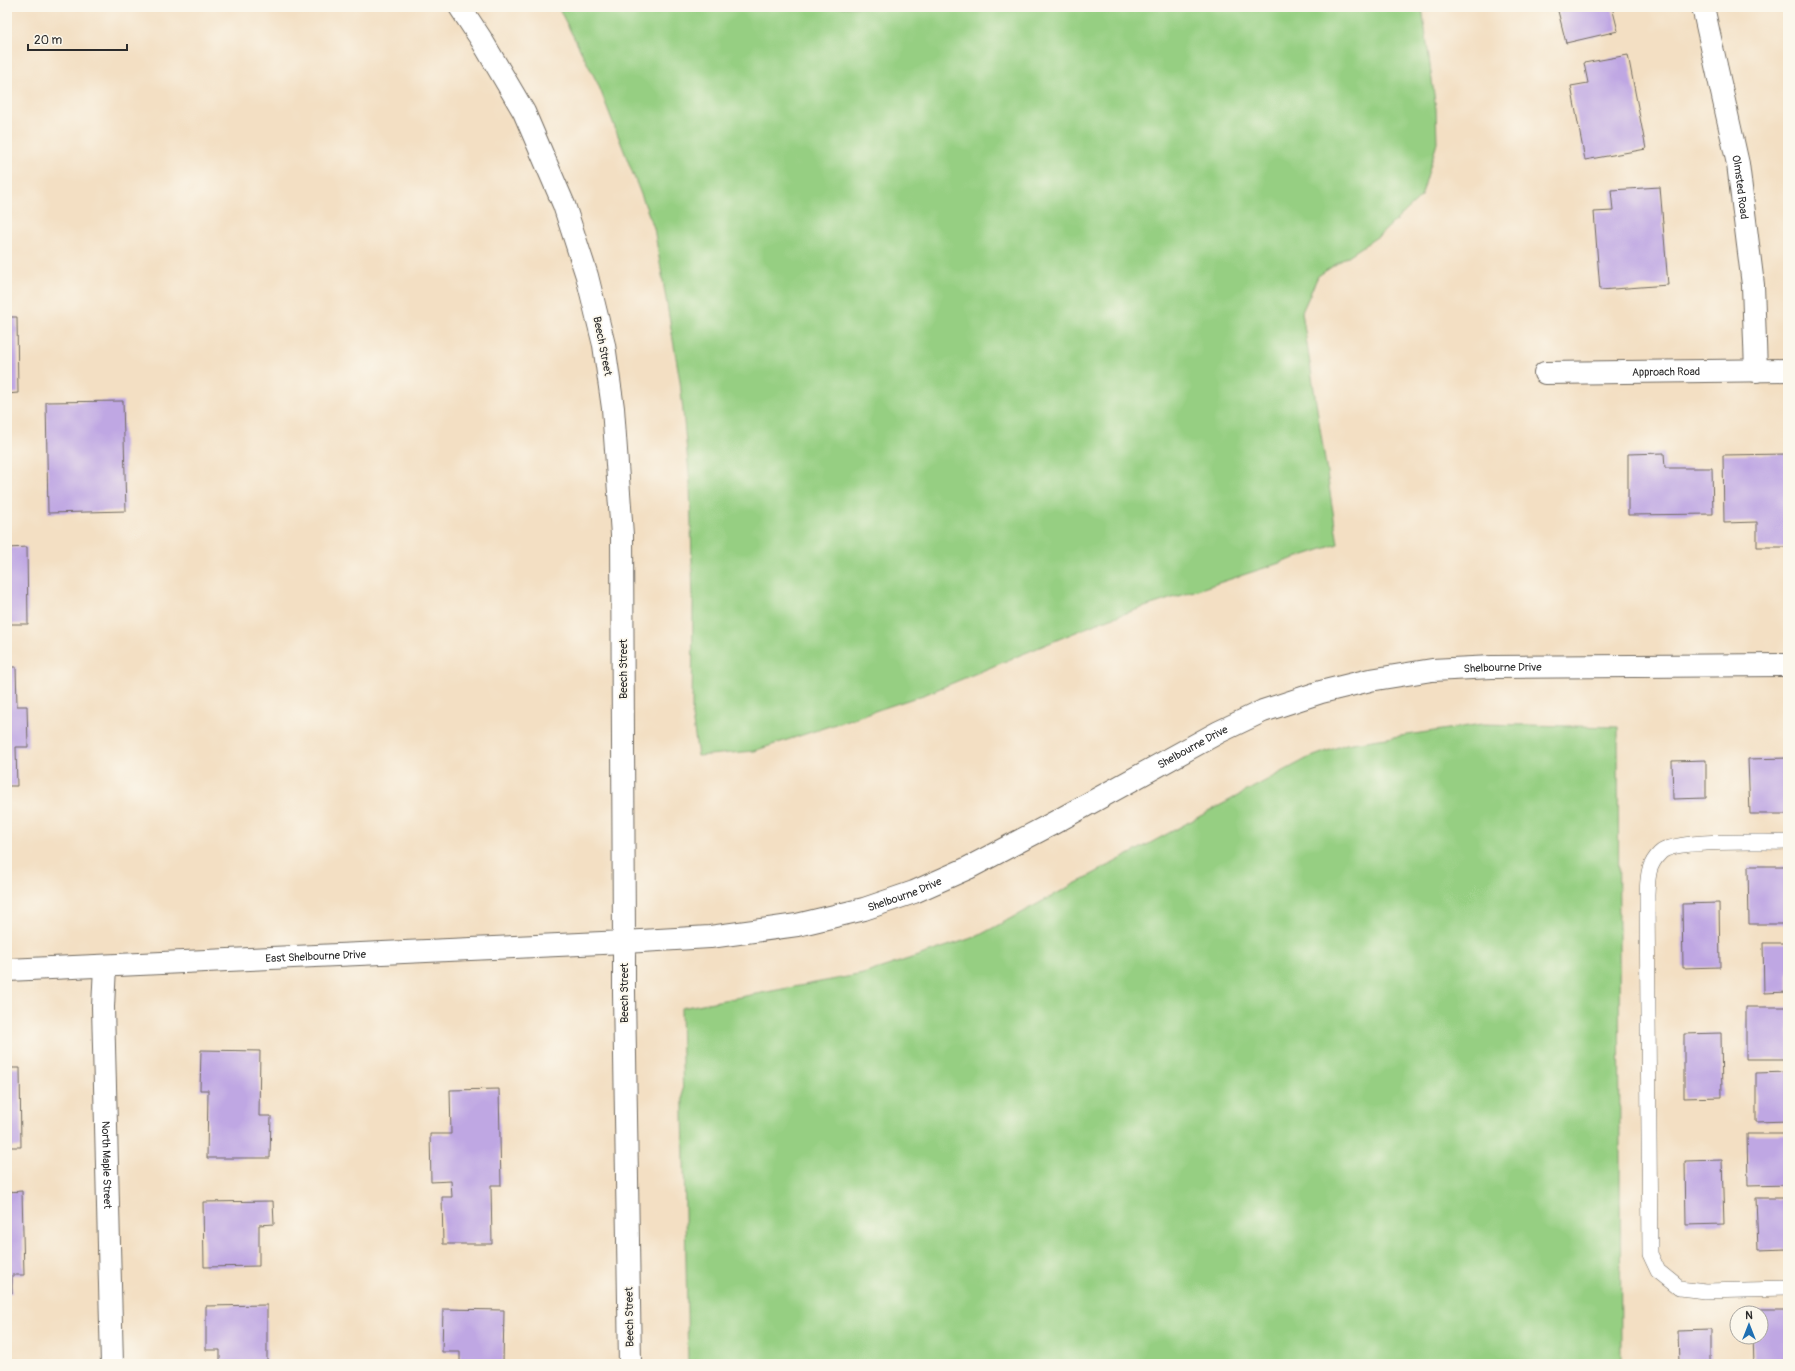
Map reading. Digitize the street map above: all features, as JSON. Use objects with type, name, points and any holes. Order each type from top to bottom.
[{"type":"street","name":"Beech Street","points":[[460,7],[481,39],[524,112],[564,205],[587,276],[604,345],[613,408],[622,535],[624,1008],[630,1364]]},
{"type":"street","name":"Olmsted Road","points":[[1703,7],[1738,164],[1753,285],[1756,371]]},
{"type":"street","name":"Approach Road","points":[[1545,373],[1788,370]]},
{"type":"street","name":"Shelbourne Drive","points":[[624,942],[710,937],[797,925],[864,909],[914,892],[1009,846],[1219,732],[1264,711],[1321,692],[1370,680],[1432,670],[1492,667],[1788,665]]},
{"type":"street","name":"East Shelbourne Drive","points":[[7,970],[624,942]]},
{"type":"street","name":"North Maple Street","points":[[105,966],[103,1008],[112,1364]]},
{"type":"lane","points":[[1788,842],[1684,844],[1660,851],[1649,868],[1647,896],[1650,1254],[1658,1271],[1679,1288],[1706,1291],[1788,1289]]},
{"type":"green space","points":[[558,7],[1422,7],[1436,109],[1437,143],[1421,197],[1380,235],[1318,276],[1302,312],[1338,544],[1105,620],[926,694],[754,751],[698,756],[692,716],[693,603],[690,483],[680,381],[654,228],[598,84]]},
{"type":"green space","points":[[1482,724],[1618,727],[1621,1364],[688,1364],[681,1008],[863,974],[978,936],[1306,759],[1346,744]]},
{"type":"building","points":[[1557,7],[1612,7],[1618,31],[1566,43]]},
{"type":"building","points":[[1628,55],[1646,149],[1585,160],[1571,86],[1588,83],[1584,63]]},
{"type":"building","points":[[1660,187],[1668,285],[1600,290],[1594,212],[1613,211],[1611,190]]},
{"type":"building","points":[[7,317],[17,317],[18,393],[7,394]]},
{"type":"building","points":[[123,401],[126,511],[48,513],[46,402]]},
{"type":"building","points":[[1664,453],[1665,468],[1712,468],[1713,514],[1628,515],[1628,454]]},
{"type":"building","points":[[1788,454],[1788,547],[1757,547],[1757,522],[1724,523],[1723,455]]},
{"type":"building","points":[[27,547],[28,624],[7,624],[7,548]]},
{"type":"building","points":[[7,667],[16,667],[17,706],[27,706],[28,747],[16,747],[17,786],[7,786]]},
{"type":"building","points":[[1788,758],[1788,814],[1750,814],[1748,759]]},
{"type":"building","points":[[1706,760],[1706,798],[1673,799],[1672,761]]},
{"type":"building","points":[[1748,866],[1788,866],[1788,924],[1749,924]]},
{"type":"building","points":[[1719,903],[1720,967],[1683,968],[1682,904]]},
{"type":"building","points":[[1763,943],[1788,943],[1788,992],[1764,993]]},
{"type":"building","points":[[1746,1007],[1788,1007],[1788,1059],[1746,1059]]},
{"type":"building","points":[[1721,1033],[1722,1097],[1684,1098],[1684,1034]]},
{"type":"building","points":[[201,1050],[260,1051],[259,1116],[271,1116],[270,1158],[207,1158],[208,1090],[200,1090]]},
{"type":"building","points":[[7,1068],[20,1068],[21,1147],[7,1147]]},
{"type":"building","points":[[1788,1072],[1788,1121],[1756,1122],[1756,1073]]},
{"type":"building","points":[[499,1089],[501,1185],[491,1185],[492,1244],[443,1244],[442,1197],[452,1197],[451,1181],[431,1182],[430,1134],[451,1134],[450,1090]]},
{"type":"building","points":[[1747,1134],[1788,1134],[1788,1185],[1748,1186]]},
{"type":"building","points":[[1722,1160],[1724,1224],[1686,1225],[1685,1161]]},
{"type":"building","points":[[22,1191],[24,1275],[12,1275],[12,1293],[7,1293],[7,1192]]},
{"type":"building","points":[[1756,1198],[1788,1198],[1788,1249],[1758,1250]]},
{"type":"building","points":[[273,1201],[274,1224],[259,1225],[259,1266],[204,1267],[203,1202]]},
{"type":"building","points":[[267,1305],[267,1364],[220,1364],[220,1350],[206,1350],[206,1306]]},
{"type":"building","points":[[443,1309],[504,1310],[503,1364],[460,1364],[460,1352],[442,1352]]},
{"type":"building","points":[[1769,1311],[1788,1311],[1788,1363],[1753,1364],[1752,1345],[1769,1345]]},
{"type":"building","points":[[1711,1330],[1711,1364],[1679,1364],[1678,1331]]}]
